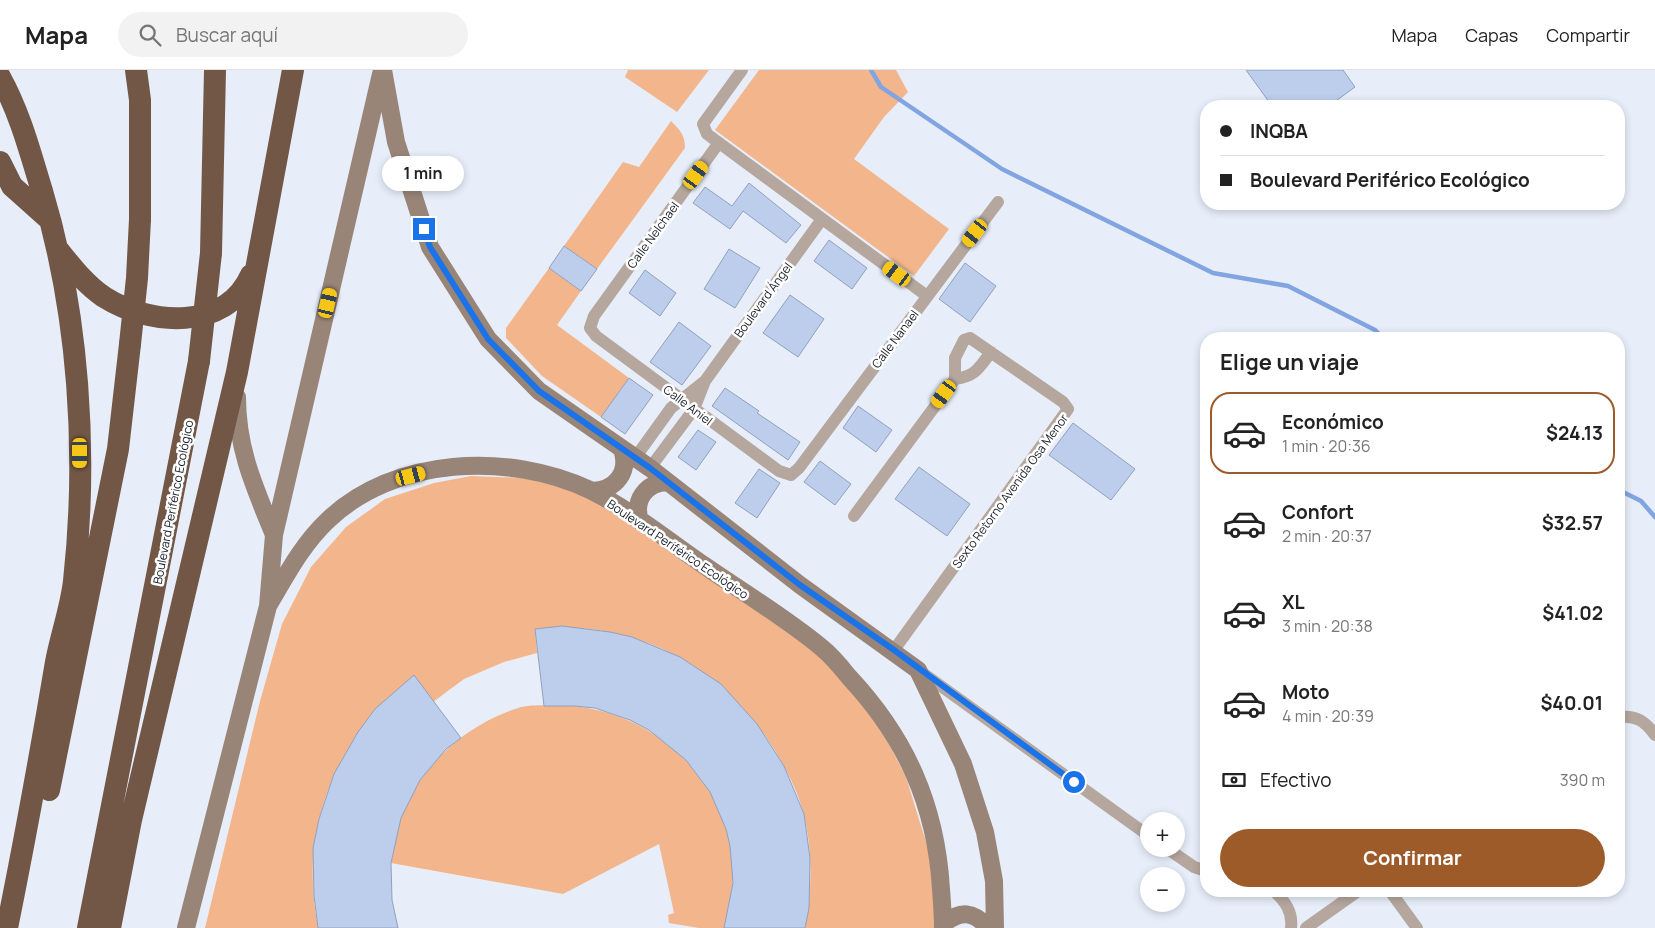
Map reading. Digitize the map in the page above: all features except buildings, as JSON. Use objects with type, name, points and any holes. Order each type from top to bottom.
[{"type":"highway","points":[[22,928],[118,449],[137,278],[140,219],[140,100],[136,70]]},
{"type":"highway","name":"Boulevard Periférico Ecológico","points":[[88,928],[199,361],[211,253],[214,70]]},
{"type":"highway","points":[[110,928],[131,820],[237,372],[293,70]]},
{"type":"highway","points":[[0,77],[19,114],[59,250],[74,358],[79,423],[80,483],[74,583],[58,650],[31,809],[7,928]]},
{"type":"highway","points":[[0,162],[12,186],[50,220]]},
{"type":"highway","points":[[59,250],[79,275],[103,296],[129,310],[164,318],[196,317],[220,309],[242,292],[256,265]]},
{"type":"street","points":[[382,70],[396,142],[430,247],[488,339],[539,391],[650,468],[800,585],[894,650],[918,670],[1140,830]]},
{"type":"street","points":[[186,928],[268,606],[274,535],[382,70]]},
{"type":"street","points":[[742,70],[703,124],[707,134],[718,144],[927,296]]},
{"type":"street","name":"Calle Nelchael","points":[[590,328],[594,316],[718,144]]},
{"type":"street","name":"Calle Nanael","points":[[791,475],[799,468],[998,202]]},
{"type":"street","name":"Boulevard Ángel","points":[[650,468],[694,409],[705,381],[822,219]]},
{"type":"street","name":"Calle Aniel","points":[[590,328],[596,336],[694,409],[779,471],[791,475]]},
{"type":"street","name":"Sexto Retorno Avenida Osa Menor","points":[[894,650],[1068,409],[1063,402],[970,338],[964,340],[955,358],[955,379]]},
{"type":"street","points":[[854,516],[955,379],[968,377],[976,372],[991,352]]},
{"type":"street","points":[[237,372],[237,424],[244,462],[274,535]]},
{"type":"street","name":"Boulevard Ángel","points":[[628,453],[671,408],[705,381]]},
{"type":"street","points":[[592,491],[608,488],[620,478],[628,453]]},
{"type":"street","name":"Boulevard Periférico Ecológico","points":[[268,606],[303,547],[328,520],[359,497],[395,480],[427,472],[467,466],[505,466],[551,474],[592,491],[640,521],[824,649],[867,696],[890,726],[908,759],[923,796],[936,841],[943,926]]},
{"type":"street","points":[[640,521],[638,507],[642,494],[653,484],[667,482]]},
{"type":"street","points":[[918,670],[963,764],[985,832],[994,881],[995,928]]},
{"type":"street","points":[[1625,716],[1631,715],[1646,723],[1655,735]]},
{"type":"street","points":[[1180,857],[1200,869]]},
{"type":"street","points":[[1281,897],[1290,912],[1291,928]]},
{"type":"street","points":[[1306,928],[1350,897]]},
{"type":"street","points":[[1394,897],[1417,928]]},
{"type":"street","points":[[943,926],[956,914],[965,914],[975,917],[989,928]]},
{"type":"shaded area","points":[[628,70],[709,70],[677,112],[625,77]]},
{"type":"shaded area","points":[[759,70],[896,70],[908,92],[884,117],[854,159],[949,229],[914,276],[715,130]]},
{"type":"shaded area","points":[[671,121],[681,133],[685,148],[597,269],[564,246],[623,162],[639,167]]},
{"type":"shaded area","points":[[549,268],[581,291],[557,325],[629,378],[601,417],[542,376],[506,338],[506,328]]},
{"type":"shaded area","points":[[471,476],[527,478],[587,495],[696,566],[802,640],[850,683],[878,723],[906,777],[929,852],[936,928],[805,928],[810,872],[807,829],[801,805],[793,785],[778,755],[766,737],[744,710],[720,686],[694,666],[666,650],[635,638],[603,631],[570,628],[535,629],[537,653],[504,662],[464,679],[433,702],[375,709],[342,761],[330,786],[321,812],[315,839],[313,867],[318,928],[205,928],[260,701],[282,624],[311,567],[346,527],[385,499],[434,483]]},
{"type":"shaded area","points":[[560,705],[592,709],[623,718],[652,733],[677,751],[698,774],[715,801],[727,831],[733,864],[732,888],[724,928],[699,928],[669,923],[668,915],[674,913],[659,844],[563,894],[391,863],[399,823],[409,799],[432,764],[463,736],[499,715],[523,707]]},
{"type":"waterway","points":[[871,70],[881,87],[1002,169],[1213,273],[1288,286],[1377,332]]},
{"type":"waterway","points":[[1625,493],[1641,501],[1655,517]]},
{"type":"route","points":[[424,229],[430,247],[488,339],[539,391],[650,468],[800,585],[894,650],[918,670],[1074,782]]}]
